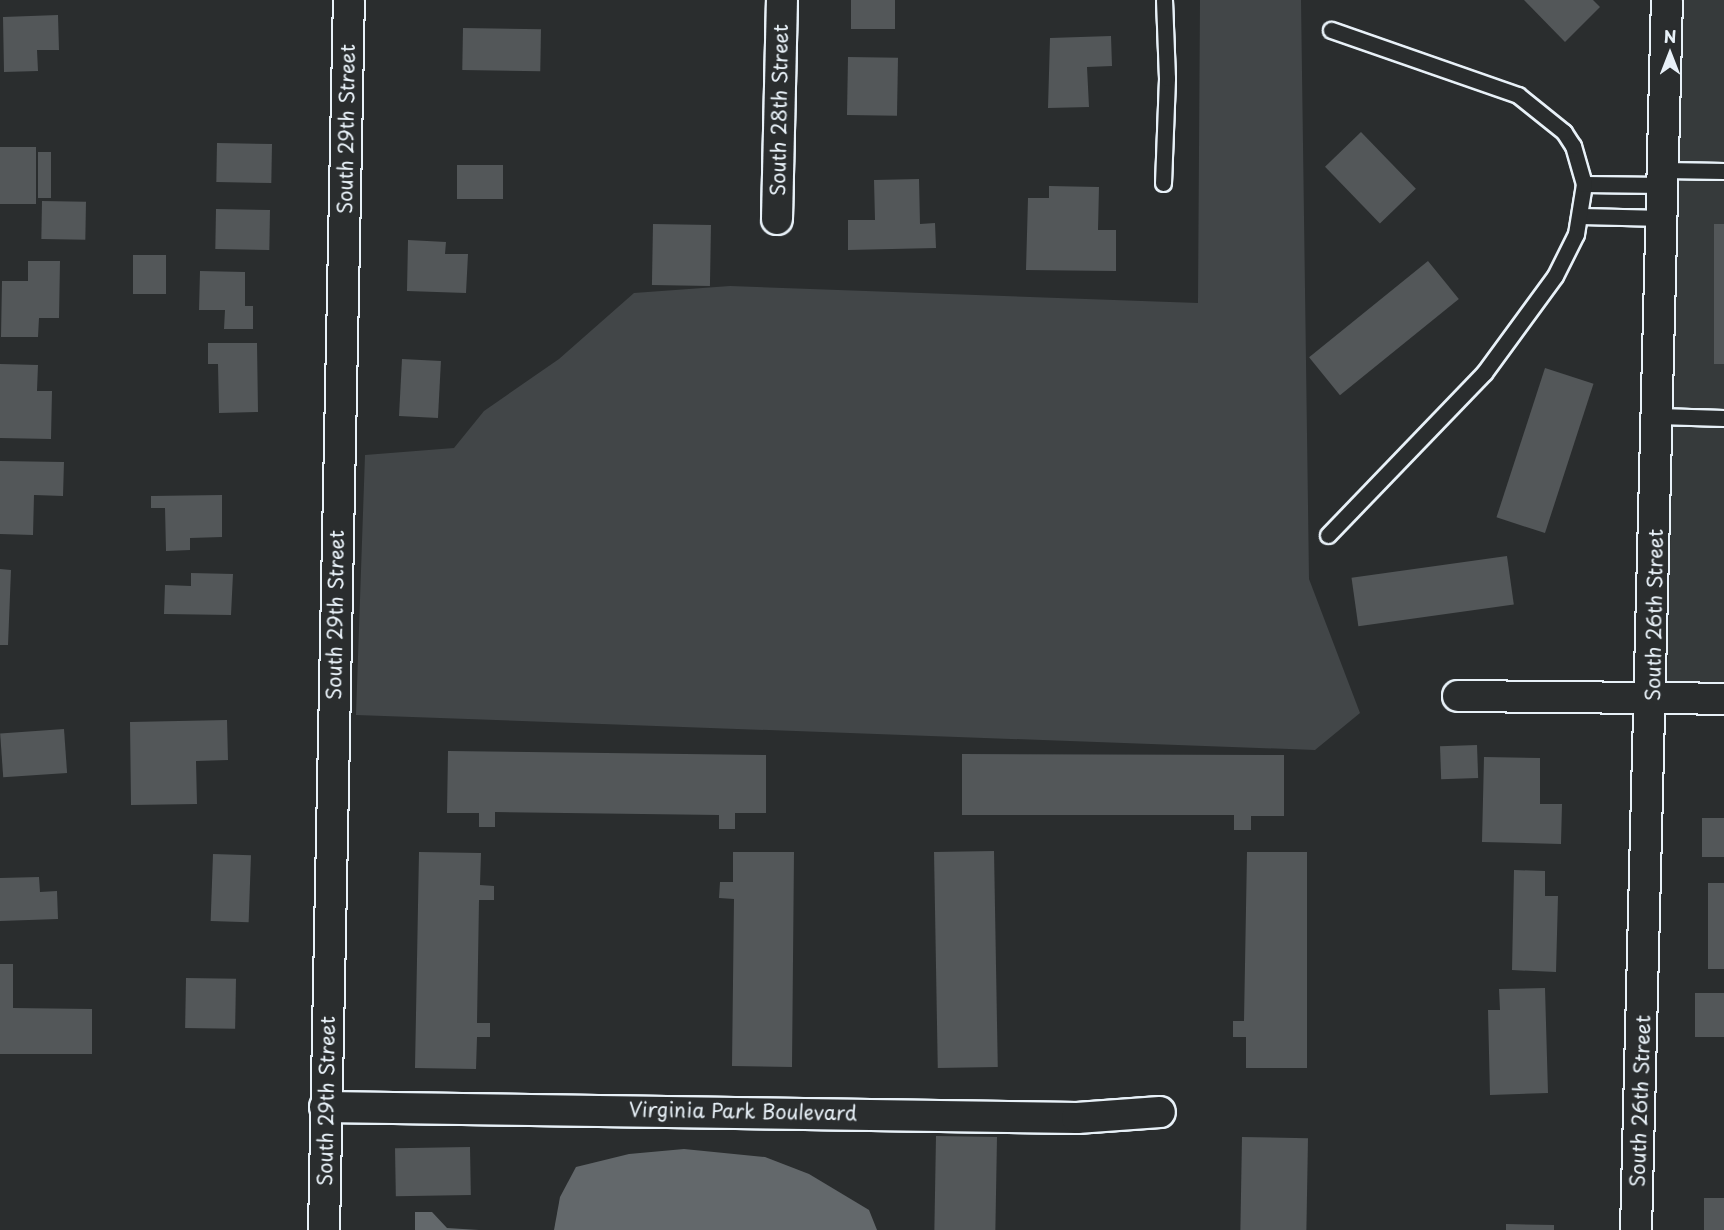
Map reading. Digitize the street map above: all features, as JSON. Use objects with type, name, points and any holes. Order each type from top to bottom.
[{"type":"street","name":"South 29th Street","points":[[324,1230],[349,0]]},
{"type":"street","name":"South 28th Street","points":[[777,219],[782,0]]},
{"type":"street","name":"South 26th Street","points":[[1636,1230],[1652,700],[1667,0]]},
{"type":"street","points":[[1458,696],[1652,700],[1724,699]]},
{"type":"street","name":"Virginia Park Boulevard","points":[[325,1107],[1077,1118],[1160,1112]]},
{"type":"lane","points":[[1163,183],[1167,78],[1164,0]]},
{"type":"lane","points":[[1328,534],[1484,373],[1555,276],[1581,216],[1584,184],[1573,146],[1564,132],[1518,95],[1331,30]]},
{"type":"lane","points":[[1584,184],[1724,171]]},
{"type":"lane","points":[[1581,216],[1663,218]]},
{"type":"lane","points":[[1658,416],[1724,418]]},
{"type":"shaded area","points":[[1200,0],[1301,0],[1309,579],[1360,713],[1315,750],[356,715],[365,455],[454,448],[484,411],[559,359],[634,293],[730,286],[1198,303]]},
{"type":"shaded area","points":[[1683,0],[1724,0],[1724,682],[1667,683]]},
{"type":"shaded area","points":[[684,1149],[765,1157],[809,1174],[869,1210],[877,1230],[554,1230],[560,1197],[576,1167],[629,1154]]},
{"type":"shaded area","points":[[415,1212],[432,1212],[447,1228],[479,1230],[415,1230]]},
{"type":"building","points":[[851,0],[895,0],[895,29],[851,29]]},
{"type":"building","points":[[1524,0],[1593,0],[1600,7],[1565,42]]},
{"type":"building","points":[[58,15],[59,50],[37,50],[38,71],[4,72],[3,17]]},
{"type":"building","points":[[463,28],[541,29],[540,71],[462,70]]},
{"type":"building","points":[[1111,36],[1112,66],[1087,67],[1089,107],[1048,108],[1050,38]]},
{"type":"building","points":[[848,57],[898,58],[897,116],[847,115]]},
{"type":"building","points":[[1361,132],[1416,189],[1380,224],[1325,167]]},
{"type":"building","points":[[217,143],[272,144],[271,183],[216,182]]},
{"type":"building","points":[[0,147],[36,147],[36,204],[0,204]]},
{"type":"building","points":[[38,152],[51,152],[51,198],[38,198]]},
{"type":"building","points":[[457,165],[503,165],[503,199],[457,199]]},
{"type":"building","points":[[919,179],[920,224],[935,223],[936,248],[848,250],[848,220],[875,220],[874,180]]},
{"type":"building","points":[[1049,186],[1099,187],[1098,230],[1116,230],[1116,271],[1026,270],[1028,198],[1049,198]]},
{"type":"building","points":[[42,201],[86,202],[85,240],[41,239]]},
{"type":"building","points":[[216,209],[270,210],[269,250],[215,249]]},
{"type":"building","points":[[653,224],[711,225],[710,286],[652,285]]},
{"type":"building","points":[[1714,224],[1724,224],[1724,364],[1714,364]]},
{"type":"building","points":[[408,240],[446,242],[445,254],[468,254],[466,293],[407,291]]},
{"type":"building","points":[[133,255],[166,255],[166,294],[133,294]]},
{"type":"building","points":[[28,261],[60,261],[59,318],[39,318],[38,337],[1,337],[2,281],[28,281]]},
{"type":"building","points":[[1428,261],[1459,299],[1340,395],[1309,357]]},
{"type":"building","points":[[200,271],[245,272],[245,306],[253,306],[253,329],[224,329],[225,310],[199,310]]},
{"type":"building","points":[[208,343],[257,343],[258,412],[219,413],[218,364],[208,364]]},
{"type":"building","points":[[402,359],[441,361],[438,418],[399,416]]},
{"type":"building","points":[[0,364],[38,365],[37,391],[52,391],[51,439],[0,438]]},
{"type":"building","points":[[1545,368],[1594,384],[1545,533],[1496,517]]},
{"type":"building","points":[[0,461],[64,462],[63,496],[34,495],[33,535],[0,534]]},
{"type":"building","points":[[222,495],[222,537],[190,538],[190,550],[166,551],[165,508],[151,508],[151,496]]},
{"type":"building","points":[[1507,556],[1514,605],[1358,626],[1352,578]]},
{"type":"building","points":[[0,569],[11,570],[8,645],[0,645]]},
{"type":"building","points":[[191,573],[233,574],[231,615],[164,614],[165,585],[191,586]]},
{"type":"building","points":[[227,720],[228,760],[196,761],[197,804],[131,805],[130,722]]},
{"type":"building","points":[[64,729],[67,773],[3,777],[0,733]]},
{"type":"building","points":[[1477,745],[1478,778],[1441,779],[1440,746]]},
{"type":"building","points":[[448,751],[766,755],[766,813],[735,813],[735,829],[719,829],[719,815],[495,812],[495,827],[479,827],[479,813],[447,813]]},
{"type":"building","points":[[962,754],[1284,755],[1284,816],[1251,816],[1251,830],[1234,830],[1234,815],[962,815]]},
{"type":"building","points":[[1484,757],[1540,758],[1540,804],[1562,804],[1561,844],[1482,842]]},
{"type":"building","points":[[1702,818],[1724,818],[1724,857],[1702,857]]},
{"type":"building","points":[[994,851],[998,1067],[938,1068],[934,852]]},
{"type":"building","points":[[419,852],[481,853],[480,885],[494,886],[494,900],[479,900],[477,1023],[490,1023],[490,1037],[477,1037],[476,1069],[415,1068]]},
{"type":"building","points":[[733,852],[794,852],[792,1067],[732,1066],[734,899],[719,898],[720,882],[733,882]]},
{"type":"building","points":[[1247,852],[1307,852],[1307,1068],[1246,1068],[1246,1037],[1233,1037],[1233,1021],[1244,1021]]},
{"type":"building","points":[[213,854],[251,855],[249,922],[211,921]]},
{"type":"building","points":[[1514,870],[1545,871],[1545,896],[1558,896],[1556,972],[1512,970]]},
{"type":"building","points":[[39,877],[40,892],[57,891],[58,919],[0,921],[0,878]]},
{"type":"building","points":[[1708,883],[1724,883],[1724,969],[1708,969]]},
{"type":"building","points":[[0,964],[13,964],[13,1008],[92,1009],[92,1054],[0,1054]]},
{"type":"building","points":[[186,978],[236,979],[235,1029],[185,1028]]},
{"type":"building","points":[[1545,988],[1548,1093],[1490,1095],[1488,1010],[1500,1010],[1499,989]]},
{"type":"building","points":[[1695,993],[1724,993],[1724,1037],[1695,1037]]},
{"type":"building","points":[[936,1136],[997,1137],[995,1230],[934,1230]]},
{"type":"building","points":[[1242,1137],[1308,1138],[1306,1230],[1240,1230]]},
{"type":"building","points":[[470,1147],[471,1195],[396,1196],[395,1148]]},
{"type":"building","points":[[1704,1198],[1724,1198],[1724,1230],[1704,1230]]},
{"type":"building","points":[[1506,1224],[1554,1225],[1554,1230],[1506,1230]]}]
